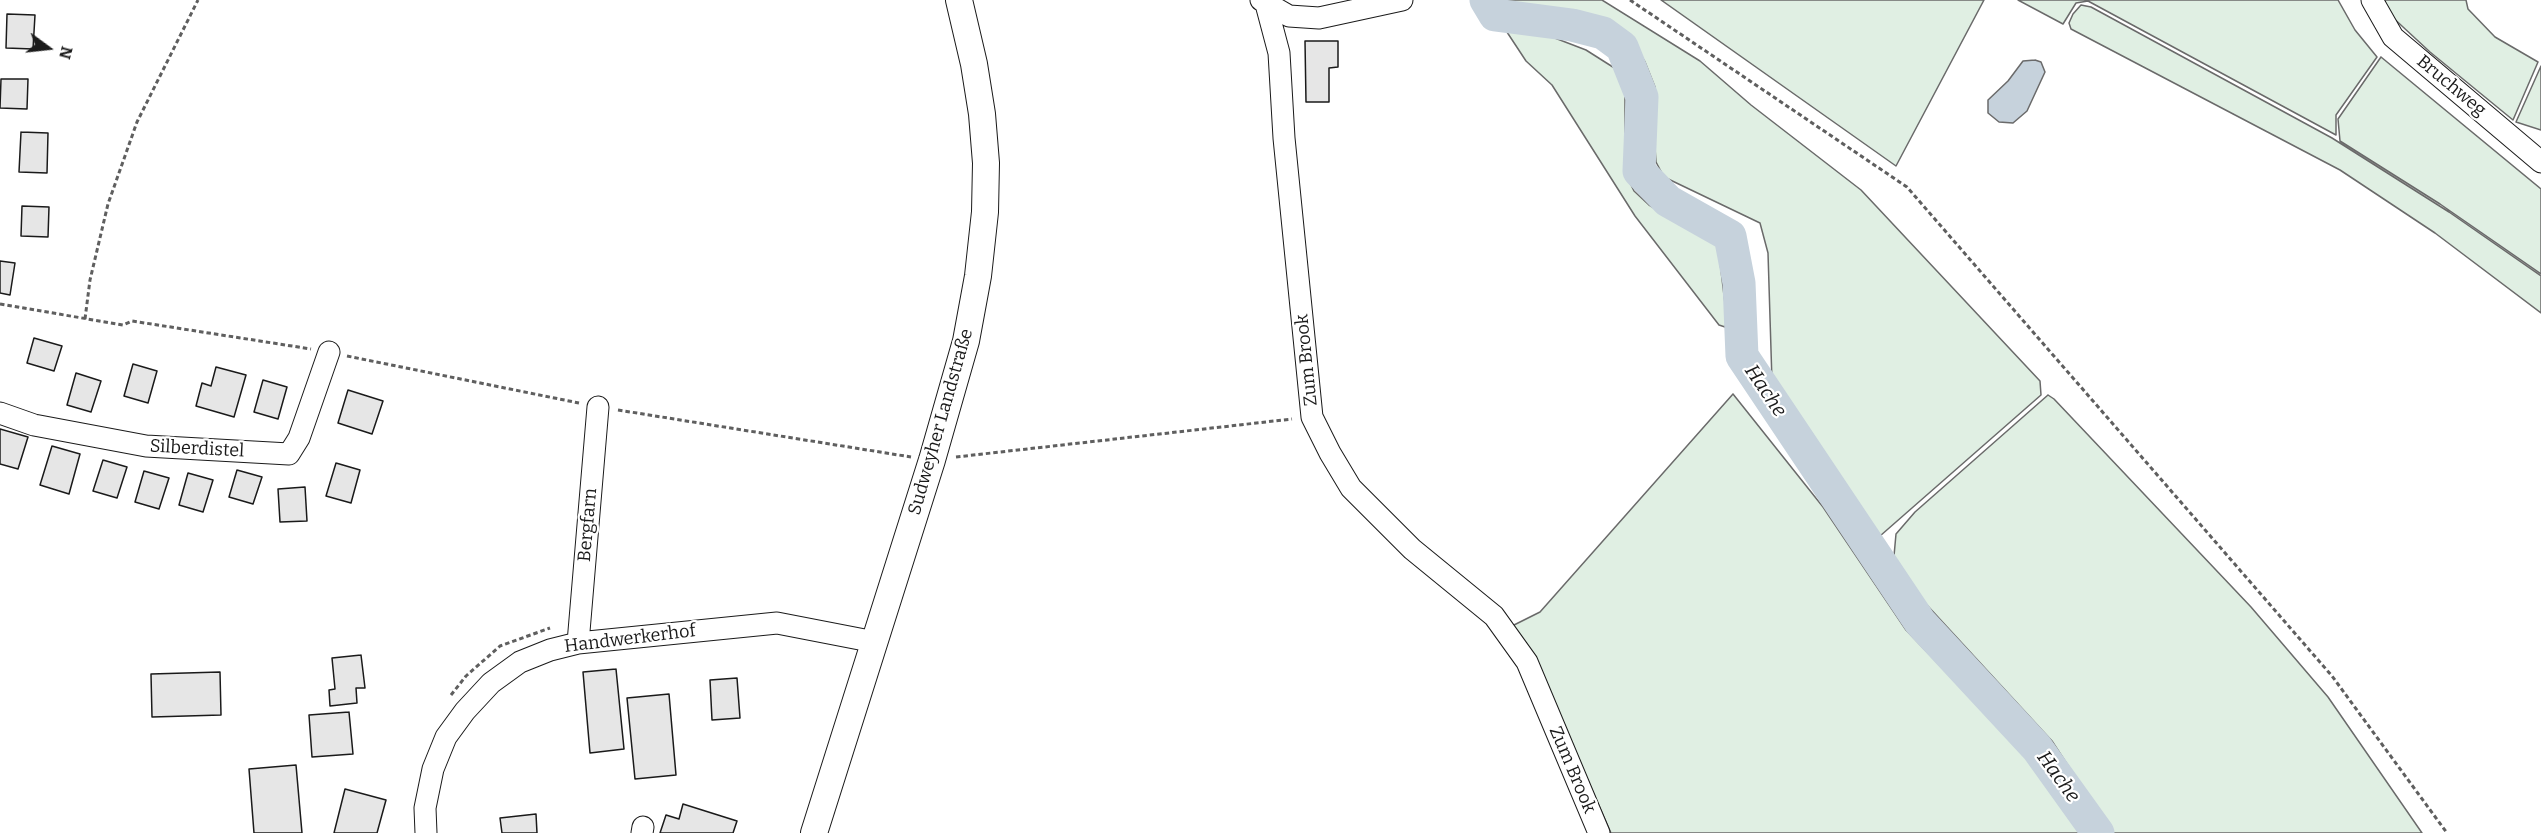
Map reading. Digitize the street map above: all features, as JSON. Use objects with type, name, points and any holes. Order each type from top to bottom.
[{"type":"main road","name":"Sudweyher Landstraße","points":[[814,833],[932,460],[966,342],[978,276],[985,212],[986,163],[982,114],[974,64],[958,0]]},
{"type":"street","name":"Zum Brook","points":[[1263,2],[1289,16],[1320,18],[1402,0]]},
{"type":"street","name":"Bruchweg","points":[[2372,0],[2393,37],[2541,162]]},
{"type":"street","name":"Zum Brook","points":[[1263,2],[1279,53],[1284,138],[1312,417],[1351,488],[1412,549],[1494,616],[1527,662],[1599,833]]},
{"type":"street","name":"Silberdistel","points":[[0,413],[34,425],[146,446],[289,454],[299,438],[329,352]]},
{"type":"street","name":"Bergfarn","points":[[578,643],[598,407]]},
{"type":"street","name":"Handwerkerhof","points":[[426,833],[425,808],[433,769],[446,737],[465,711],[491,683],[520,663],[550,650],[578,643],[777,622],[874,642]]},
{"type":"path","points":[[85,319],[90,280],[108,204],[133,133],[198,0]]},
{"type":"path","points":[[1630,0],[1906,187],[2332,676],[2447,833]]},
{"type":"path","points":[[0,304],[123,325],[132,321],[329,352],[598,407],[932,460],[1312,417]]},
{"type":"green space","points":[[1505,0],[1602,0],[1700,61],[1751,105],[1861,190],[2040,381],[2041,395],[1880,536],[1772,382],[1768,253],[1760,223],[1664,177],[1656,162],[1655,87],[1636,47],[1616,31],[1576,15],[1521,9]]},
{"type":"green space","points":[[1661,0],[1984,0],[1896,166]]},
{"type":"green space","points":[[2018,0],[2338,0],[2355,30],[2377,57],[2336,115],[2336,135],[2088,1],[2076,3],[2063,24]]},
{"type":"green space","points":[[2381,0],[2466,0],[2468,9],[2495,37],[2538,62],[2513,120],[2430,52],[2389,14]]},
{"type":"green space","points":[[2081,5],[2091,7],[2332,138],[2449,212],[2541,276],[2541,313],[2435,233],[2340,170],[2071,29],[2069,23]]},
{"type":"green space","points":[[1508,20],[1586,50],[1616,69],[1625,86],[1625,173],[1634,191],[1649,205],[1718,246],[1727,320],[1725,327],[1719,325],[1635,216],[1552,85],[1526,61],[1503,26]]},
{"type":"green space","points":[[2381,57],[2541,189],[2541,274],[2440,204],[2340,141],[2338,119]]},
{"type":"green space","points":[[2541,66],[2541,130],[2516,122]]},
{"type":"green space","points":[[1733,394],[1823,507],[1906,630],[2023,752],[2082,833],[1611,833],[1561,720],[1512,626],[1540,612]]},
{"type":"green space","points":[[2048,395],[2251,607],[2328,697],[2422,833],[2112,833],[2052,741],[1914,591],[1894,556],[1896,534],[1915,512]]},
{"type":"shaded area","points":[[2023,61],[2041,62],[2045,72],[2027,111],[2013,123],[1999,122],[1988,113],[1988,100],[2008,81]]},
{"type":"building","points":[[7,14],[35,15],[33,49],[6,48]]},
{"type":"building","points":[[1305,41],[1338,41],[1338,67],[1329,68],[1329,102],[1306,102]]},
{"type":"building","points":[[1,79],[28,79],[27,109],[0,108]]},
{"type":"building","points":[[21,132],[48,133],[47,173],[19,172]]},
{"type":"building","points":[[22,206],[49,207],[48,237],[21,236]]},
{"type":"building","points":[[0,261],[15,263],[10,295],[0,293]]},
{"type":"building","points":[[34,338],[62,346],[54,371],[27,363]]},
{"type":"building","points":[[133,364],[157,371],[148,403],[124,396]]},
{"type":"building","points":[[216,367],[246,375],[234,417],[196,406],[202,383],[211,386]]},
{"type":"building","points":[[76,373],[101,381],[91,412],[67,405]]},
{"type":"building","points":[[263,380],[287,387],[278,419],[254,412]]},
{"type":"building","points":[[348,390],[383,401],[372,434],[338,423]]},
{"type":"building","points":[[0,429],[28,437],[18,469],[0,464]]},
{"type":"building","points":[[52,446],[80,454],[69,494],[40,485]]},
{"type":"building","points":[[103,460],[127,467],[117,498],[93,491]]},
{"type":"building","points":[[336,463],[360,470],[351,503],[326,496]]},
{"type":"building","points":[[237,470],[262,477],[253,504],[229,497]]},
{"type":"building","points":[[144,471],[169,478],[159,509],[135,502]]},
{"type":"building","points":[[188,473],[213,480],[203,512],[179,505]]},
{"type":"building","points":[[305,487],[307,521],[280,522],[278,489]]},
{"type":"building","points":[[361,655],[365,688],[356,688],[357,703],[330,706],[329,690],[335,689],[332,658]]},
{"type":"building","points":[[616,669],[624,749],[590,753],[583,672]]},
{"type":"building","points":[[220,672],[221,715],[152,717],[151,674]]},
{"type":"building","points":[[737,678],[740,718],[712,720],[710,680]]},
{"type":"building","points":[[669,694],[676,775],[635,779],[627,698]]},
{"type":"building","points":[[349,712],[353,754],[312,757],[309,715]]},
{"type":"building","points":[[296,765],[302,833],[254,833],[249,769]]},
{"type":"building","points":[[345,789],[386,800],[377,833],[334,833]]},
{"type":"building","points":[[683,804],[737,821],[733,833],[660,833],[666,815],[679,819]]},
{"type":"building","points":[[536,814],[537,833],[502,833],[500,818]]},
{"type":"waterway","name":"Hache","points":[[1486,0],[1495,15],[1572,25],[1603,33],[1622,47],[1642,97],[1639,171],[1668,201],[1730,236],[1739,283],[1742,356],[1920,622],[2037,748],[2098,833]]}]
